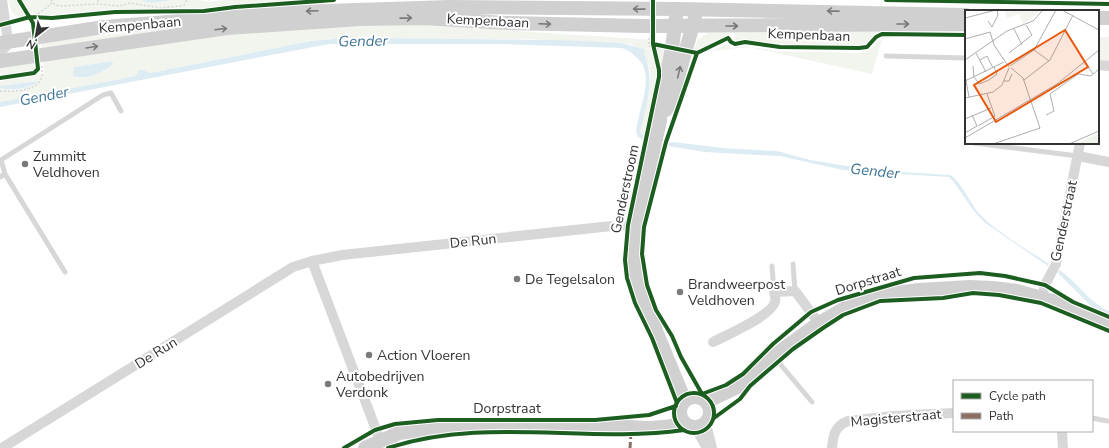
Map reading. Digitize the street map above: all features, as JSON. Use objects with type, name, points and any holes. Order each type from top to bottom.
[{"type":"main road","name":"Kempenbaan","points":[[2,50],[104,28],[294,12],[446,3],[679,4],[965,15]]},
{"type":"main road","name":"Genderstroom","points":[[679,4],[660,110],[660,122],[636,226],[634,245],[636,276],[644,302],[655,326],[663,335],[695,412]]},
{"type":"main road","name":"Genderstroom","points":[[660,122],[672,98],[698,5]]},
{"type":"main road","name":"Kempenbaan","points":[[2,50],[18,58],[38,61],[227,28],[360,19],[424,18],[506,23],[652,26],[965,24]]},
{"type":"main road","name":"Dorpstraat","points":[[365,448],[380,440],[399,433],[437,428],[485,426],[620,426],[695,412],[742,385],[818,322],[857,301],[879,295],[919,290],[970,287],[993,288],[1066,304],[1109,323]]},
{"type":"street","points":[[2,0],[2,50]]},
{"type":"street","points":[[1099,65],[1109,66]]},
{"type":"street","name":"Genderstraat","points":[[1042,298],[1045,285],[1056,264],[1080,144]]},
{"type":"street","points":[[1078,156],[1109,162]]},
{"type":"street","name":"De Run","points":[[2,448],[293,267],[312,261],[358,253],[621,225],[636,226]]},
{"type":"street","points":[[312,261],[380,440]]},
{"type":"street","points":[[713,342],[743,328],[771,308],[776,301],[774,292],[795,291],[818,322]]},
{"type":"street","points":[[695,412],[707,448]]},
{"type":"street","points":[[695,412],[707,428],[712,448]]},
{"type":"street","name":"Magisterstraat","points":[[832,448],[835,430],[841,423],[848,420],[953,413]]},
{"type":"street","points":[[1062,432],[1063,448]]},
{"type":"lane","points":[[886,56],[965,58]]},
{"type":"lane","points":[[65,272],[3,175],[1,160],[103,95],[111,93],[121,111]]},
{"type":"lane","points":[[982,144],[1078,156]]},
{"type":"lane","points":[[792,264],[795,291]]},
{"type":"lane","points":[[772,266],[774,292]]},
{"type":"lane","points":[[774,357],[812,402]]},
{"type":"lane","points":[[1093,418],[1107,421]]},
{"type":"path","points":[[51,0],[55,5],[70,7],[98,4],[120,6],[130,3],[161,8],[180,6],[187,1]]},
{"type":"path","points":[[38,14],[52,3]]},
{"type":"path","points":[[30,17],[45,18]]},
{"type":"path","points":[[652,26],[654,51]]},
{"type":"path","points":[[653,44],[672,48]]},
{"type":"path","points":[[0,91],[24,89],[36,86],[42,79],[38,61]]},
{"type":"shaded area","points":[[8,0],[17,0],[26,15],[18,18],[12,12]]},
{"type":"shaded area","points":[[23,0],[140,0],[151,3],[173,0],[200,0],[209,2],[223,0],[297,0],[198,10],[109,10],[48,15],[36,14],[28,9]]},
{"type":"shaded area","points":[[401,23],[481,26],[499,30],[655,40],[661,43],[667,54],[666,65],[653,105],[647,135],[645,137],[640,132],[649,94],[650,70],[644,53],[637,47],[630,44],[529,39],[333,39],[311,41],[168,68],[168,70],[150,73],[145,70],[136,76],[0,102],[0,88],[26,88],[38,81],[0,86],[0,81],[44,73],[43,59],[261,30]],"holes":[[[112,61],[112,65],[98,73],[75,76],[74,67]]]},
{"type":"shaded area","points":[[166,29],[166,32],[42,48],[41,43],[105,35]]},
{"type":"shaded area","points":[[965,29],[965,33],[883,32],[876,35],[866,44],[859,46],[783,45],[734,40],[735,33]]},
{"type":"shaded area","points":[[709,33],[728,33],[728,35],[696,52],[693,52],[698,39]]},
{"type":"shaded area","points":[[1099,37],[1109,37],[1109,61],[1099,61]]},
{"type":"shaded area","points":[[882,39],[872,74],[750,47],[712,51],[726,44],[732,48],[745,46],[777,51],[864,53],[870,50],[879,40]]},
{"type":"shaded area","points":[[34,61],[35,68],[30,71],[0,76],[0,66]]},
{"type":"water","points":[[140,0],[173,0],[151,3]]},
{"type":"water","name":"Gender","points":[[346,38],[557,40],[621,43],[644,49],[644,54],[648,65],[649,84],[647,104],[640,132],[645,137],[644,140],[638,137],[636,131],[646,84],[644,67],[633,54],[621,48],[504,44],[329,44],[0,107],[0,102],[136,76],[139,70],[144,70],[150,73],[167,70],[167,68],[170,69],[311,41]]},
{"type":"water","points":[[112,61],[112,65],[93,75],[83,77],[73,76],[74,67]]},
{"type":"water","points":[[38,81],[35,84],[20,89],[0,88],[0,86]]},
{"type":"water","name":"Gender","points":[[673,142],[723,148],[777,151],[810,160],[871,170],[950,175],[957,181],[983,218],[1011,239],[1049,264],[1048,266],[984,222],[949,177],[843,170],[780,156],[705,152],[668,146],[669,143]]},
{"type":"water","points":[[1059,270],[1095,302],[1109,311],[1109,314],[1091,306],[1058,273]]},
{"type":"marked path","points":[[630,448],[631,433]]},
{"type":"cycle path","points":[[0,78],[34,73],[38,69],[33,23],[19,0]]},
{"type":"cycle path","points":[[0,25],[30,17],[52,18],[115,12],[204,11],[235,7],[334,0]]},
{"type":"cycle path","points":[[653,0],[653,44],[659,70],[659,77],[628,225],[625,260],[627,278],[635,303],[652,338],[677,403]]},
{"type":"cycle path","points":[[886,0],[1109,4]]},
{"type":"cycle path","points":[[728,38],[735,44],[745,42],[780,47],[859,48],[867,47],[876,37],[882,34],[965,35]]},
{"type":"cycle path","points":[[653,44],[697,53],[728,38]]},
{"type":"cycle path","points":[[697,53],[666,142],[644,227],[642,254],[647,285],[656,310],[672,336],[681,357],[702,394]]},
{"type":"cycle path","points":[[702,394],[726,385],[743,374],[773,344],[811,312],[838,300],[914,278],[980,273],[1005,276],[1045,285],[1073,302],[1109,317]]},
{"type":"cycle path","points":[[714,418],[740,399],[750,386],[793,349],[843,315],[880,301],[943,298],[973,293],[999,295],[1041,303],[1109,331]]},
{"type":"cycle path","points":[[694,393],[702,395],[708,399],[712,405],[714,413],[712,421],[708,427],[702,431],[694,433],[686,431],[680,427],[676,421],[674,413],[676,405],[680,399],[686,395],[694,393]]},
{"type":"cycle path","points":[[344,448],[375,430],[395,424],[438,420],[595,420],[649,415],[676,406]]},
{"type":"cycle path","points":[[388,448],[424,439],[461,434],[498,432],[610,434],[684,430]]},
{"type":"place","name":"Zummitt Veldhoven","points":[[25,164]]},
{"type":"place","name":"De Tegelsalon","points":[[517,279]]},
{"type":"place","name":"Brandweerpost Veldhoven","points":[[680,292]]},
{"type":"place","name":"Action Vloeren","points":[[369,355]]},
{"type":"place","name":"Autobedrijven Verdonk","points":[[328,384]]}]
